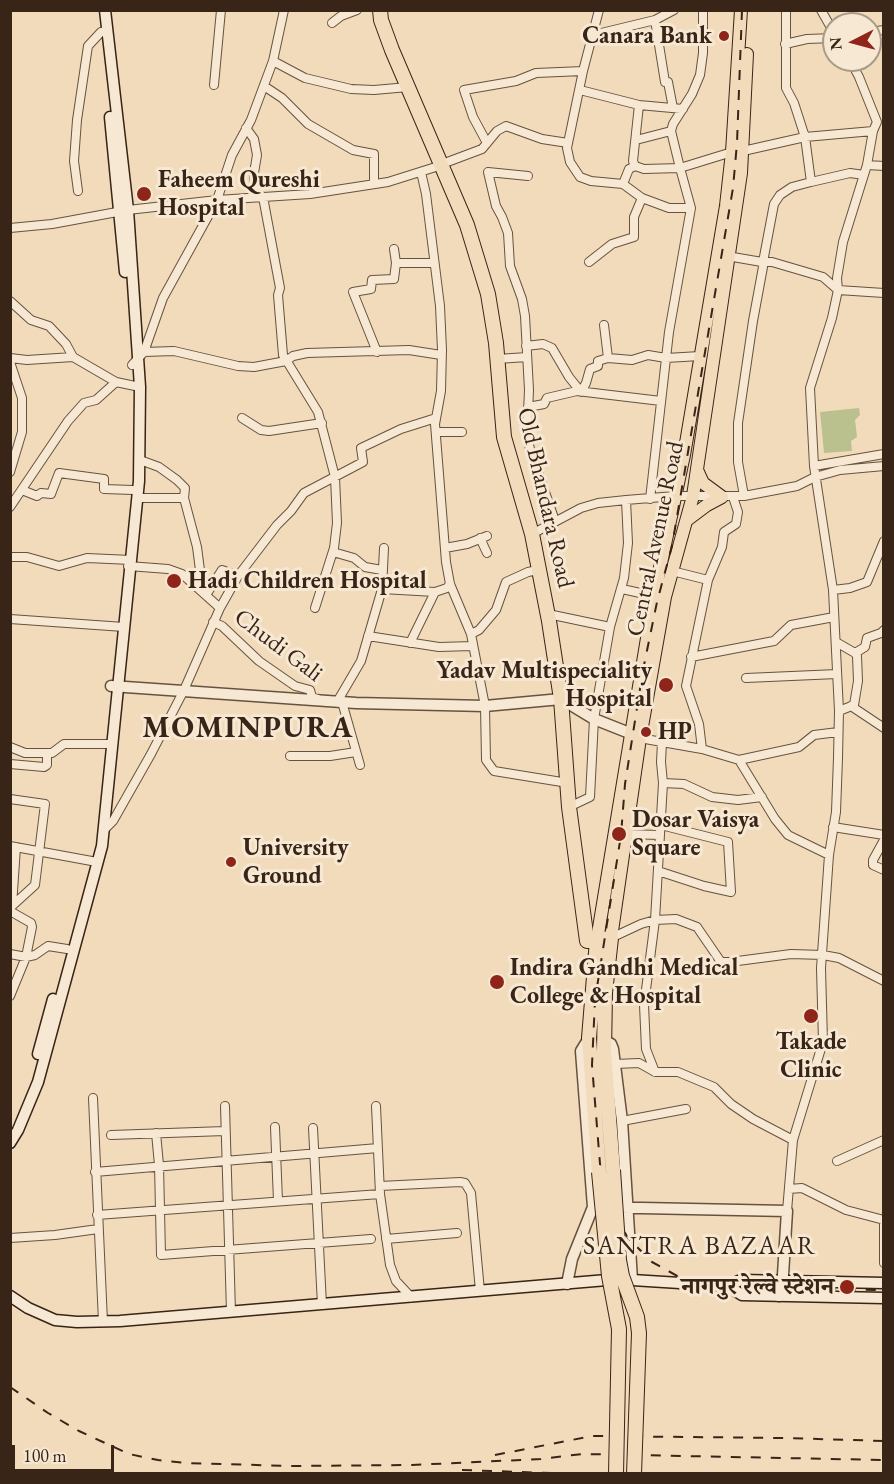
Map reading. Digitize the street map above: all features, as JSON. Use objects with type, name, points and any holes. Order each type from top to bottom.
[{"type":"highway","name":"Old Bhandara Road","points":[[380,10],[381,20],[392,50],[467,225],[488,294],[504,437],[532,534],[548,614],[561,699],[569,807],[598,940]]},
{"type":"highway","points":[[598,940],[589,1043],[619,1260],[622,1276],[637,1317],[639,1333],[634,1473]]},
{"type":"highway","name":"Central Avenue Road","points":[[598,940],[605,993],[606,1171]]},
{"type":"highway","points":[[606,1171],[609,1276],[619,1329],[616,1473]]},
{"type":"main road","points":[[98,10],[124,211]]},
{"type":"main road","points":[[105,10],[138,358],[135,494]]},
{"type":"main road","name":"Central Avenue Road","points":[[598,940],[626,834],[654,596],[684,455],[726,206],[738,152],[741,10]]},
{"type":"main road","name":"Central Avenue Road","points":[[598,940],[636,735],[665,597],[693,496],[727,255],[738,152],[748,10]]},
{"type":"main road","points":[[10,1143],[18,1130],[38,1082],[50,1025],[104,830],[114,686],[140,460],[137,387]]},
{"type":"main road","points":[[697,470],[703,483],[728,497]]},
{"type":"main road","points":[[687,519],[707,505],[728,497]]},
{"type":"main road","points":[[114,686],[340,702],[484,706],[561,699],[594,719],[636,735]]},
{"type":"main road","points":[[60,987],[67,949],[95,861],[109,744]]},
{"type":"main road","points":[[10,1130],[32,1078],[50,1025]]},
{"type":"main road","points":[[567,1284],[572,1259],[593,1207],[581,1051],[589,1043]]},
{"type":"main road","points":[[604,1046],[611,1044],[622,1121],[632,1280]]},
{"type":"main road","points":[[593,1207],[787,1211],[779,1296]]},
{"type":"main road","points":[[10,1296],[28,1308],[55,1320],[103,1322],[632,1280],[728,1286],[741,1280],[884,1283]]},
{"type":"main road","points":[[728,1286],[742,1295],[884,1298]]},
{"type":"street","points":[[214,85],[221,10]]},
{"type":"street","points":[[138,358],[163,298],[217,200],[232,155],[246,128],[273,61],[284,10]]},
{"type":"street","points":[[332,23],[341,16],[357,10]]},
{"type":"street","points":[[599,10],[583,71],[567,148],[570,162],[580,177],[591,181],[623,184],[642,198],[669,208],[690,208]]},
{"type":"street","points":[[593,35],[655,20],[674,10]]},
{"type":"street","points":[[650,499],[669,332],[690,208],[671,131],[700,75],[703,53],[703,10]]},
{"type":"street","points":[[786,10],[786,88],[794,103],[805,137],[811,182]]},
{"type":"street","points":[[655,20],[665,82],[668,82],[673,108]]},
{"type":"street","points":[[78,191],[74,161],[76,120],[88,46],[101,32]]},
{"type":"street","points":[[785,44],[822,38]]},
{"type":"street","points":[[273,61],[305,78],[343,87],[374,90],[408,87]]},
{"type":"street","points":[[487,143],[473,117],[464,90],[516,81],[536,73],[583,71]]},
{"type":"street","points":[[787,1211],[793,1140],[823,1042],[823,955],[829,855],[836,812],[839,711],[833,590],[815,477],[810,388],[832,318],[838,290],[837,278],[843,242],[867,165],[873,131],[880,119],[856,72]]},
{"type":"street","points":[[264,86],[282,98],[308,124],[353,150],[374,154],[374,184]]},
{"type":"street","points":[[580,90],[639,105],[683,109]]},
{"type":"street","points":[[635,166],[633,161],[639,105]]},
{"type":"street","points":[[10,228],[52,224],[124,211],[217,200],[310,194],[374,184],[421,172],[475,153],[497,131],[506,126],[542,139],[568,143]]},
{"type":"street","points":[[246,128],[254,139],[257,155],[254,172],[256,193],[263,197],[280,288],[278,295],[282,356],[314,405],[322,423],[335,477],[337,524],[333,552],[315,608]]},
{"type":"street","points":[[636,140],[671,131]]},
{"type":"street","points":[[623,184],[628,169],[635,166],[644,169],[680,168],[805,137],[873,131]]},
{"type":"street","points":[[867,165],[884,166]]},
{"type":"street","points":[[421,172],[440,306],[441,391],[436,432],[445,548],[450,584],[471,634],[484,706],[486,760],[494,771],[568,783]]},
{"type":"street","points":[[528,176],[488,172],[496,206],[508,233],[510,267],[522,298],[525,316],[529,390],[527,435],[555,521]]},
{"type":"street","points":[[744,496],[738,462],[738,423],[774,204],[780,195],[792,187],[850,173],[864,175]]},
{"type":"street","points":[[590,262],[612,244],[634,237],[634,217],[642,198]]},
{"type":"street","points":[[377,352],[353,292],[371,289],[372,280],[394,279],[396,263],[394,249]]},
{"type":"street","points":[[727,255],[782,265],[824,277],[838,290],[884,293]]},
{"type":"street","points":[[396,263],[434,262]]},
{"type":"street","points":[[10,301],[31,321],[49,326],[66,344],[73,357],[116,382],[137,387]]},
{"type":"street","points":[[604,325],[608,358]]},
{"type":"street","points":[[526,346],[543,344],[552,348],[581,392]]},
{"type":"street","points":[[138,358],[174,351],[238,366],[254,367],[286,361],[293,356],[307,353],[409,350],[441,355]]},
{"type":"street","points":[[581,392],[590,369],[598,366],[598,361],[608,358],[632,360],[648,355],[700,356]]},
{"type":"street","points":[[10,472],[22,432],[22,398],[10,360],[73,357]]},
{"type":"street","points":[[497,359],[526,357]]},
{"type":"street","points":[[10,507],[48,450],[84,403],[96,400],[116,382]]},
{"type":"street","points":[[528,406],[544,404],[548,398],[581,392],[661,401]]},
{"type":"street","points":[[242,418],[261,430],[269,431],[322,423]]},
{"type":"street","points":[[104,830],[113,821],[152,754],[184,690],[213,622],[238,576],[276,525],[291,511],[304,493],[363,462],[361,448],[401,429],[436,418]]},
{"type":"street","points":[[436,432],[462,432]]},
{"type":"street","points":[[814,466],[884,454]]},
{"type":"street","points":[[140,460],[159,467],[185,488],[184,498],[196,541],[201,578],[198,588]]},
{"type":"street","points":[[532,534],[581,508],[598,503],[675,496],[744,496],[797,486],[815,477],[860,467],[884,466]]},
{"type":"street","points":[[22,490],[37,496],[41,493],[51,494],[59,473],[104,479],[104,489],[184,498]]},
{"type":"street","points":[[702,749],[699,724],[686,686],[708,580],[722,547],[724,532],[736,524],[738,512],[728,497]]},
{"type":"street","points":[[569,807],[590,797],[594,719],[610,627],[622,589],[628,543],[627,500]]},
{"type":"street","points":[[445,548],[467,544],[484,537],[487,553]]},
{"type":"street","points":[[833,590],[859,586],[867,582],[884,541]]},
{"type":"street","points":[[360,765],[340,702],[361,661],[382,589],[384,548]]},
{"type":"street","points":[[333,552],[354,558],[365,567],[382,570]]},
{"type":"street","points":[[10,557],[27,557],[58,566],[87,558],[175,572],[182,574],[220,608]]},
{"type":"street","points":[[206,595],[222,570],[238,576]]},
{"type":"street","points":[[471,634],[479,630],[496,610],[506,582],[538,570]]},
{"type":"street","points":[[872,572],[882,570]]},
{"type":"street","points":[[672,571],[708,580]]},
{"type":"street","points":[[382,589],[435,592],[447,588],[450,584]]},
{"type":"street","points":[[622,589],[654,596]]},
{"type":"street","points":[[410,643],[435,592]]},
{"type":"street","points":[[548,614],[610,627]]},
{"type":"street","points":[[691,657],[774,641],[791,625],[834,617]]},
{"type":"street","points":[[10,619],[121,626]]},
{"type":"street","name":"Chudi Gali","points":[[213,622],[222,626],[259,661],[295,686],[310,690],[312,697],[321,701]]},
{"type":"street","points":[[855,652],[864,648],[867,638],[884,630]]},
{"type":"street","points":[[368,636],[439,647],[472,646]]},
{"type":"street","points":[[836,642],[855,652]]},
{"type":"street","points":[[839,711],[854,705],[858,681],[855,652]]},
{"type":"street","points":[[746,678],[837,674]]},
{"type":"street","points":[[851,706],[884,728]]},
{"type":"street","points":[[636,735],[702,749],[739,760],[799,747],[814,735],[838,732]]},
{"type":"street","points":[[655,1072],[646,1049],[644,1005],[655,920],[663,783],[662,742]]},
{"type":"street","points":[[10,747],[25,753],[52,753],[64,744],[109,744]]},
{"type":"street","points":[[290,756],[330,756],[356,752]]},
{"type":"street","points":[[10,764],[44,767],[47,753]]},
{"type":"street","points":[[739,760],[775,819],[788,835],[829,855]]},
{"type":"street","points":[[663,783],[684,784],[712,797],[738,800],[762,797]]},
{"type":"street","points":[[10,799],[45,804],[35,885],[11,908]]},
{"type":"street","points":[[658,871],[731,892],[728,842],[661,825]]},
{"type":"street","points":[[833,827],[884,836]]},
{"type":"street","points":[[626,834],[660,835]]},
{"type":"street","points":[[884,840],[873,860],[873,865],[884,870]]},
{"type":"street","points":[[11,908],[14,846],[95,861]]},
{"type":"street","points":[[10,996],[26,957],[32,927],[31,923],[11,908]]},
{"type":"street","points":[[598,940],[640,924],[655,920],[676,919],[697,927],[721,962],[791,954],[823,955],[839,958],[884,981]]},
{"type":"street","points":[[10,954],[26,957],[35,955],[46,947],[67,949]]},
{"type":"street","points":[[615,1064],[639,1063],[655,1072],[678,1072],[714,1087],[731,1104],[753,1119],[793,1140]]},
{"type":"street","points":[[93,1098],[103,1322]]},
{"type":"street","points":[[225,1106],[231,1312]]},
{"type":"street","points":[[376,1106],[380,1190],[390,1265],[396,1281],[411,1297]]},
{"type":"street","points":[[622,1121],[686,1109]]},
{"type":"street","points":[[275,1127],[278,1202]]},
{"type":"street","points":[[313,1128],[322,1305]]},
{"type":"street","points":[[111,1135],[225,1131]]},
{"type":"street","points":[[156,1133],[161,1255],[371,1239]]},
{"type":"street","points":[[837,1161],[884,1140]]},
{"type":"street","points":[[95,1172],[378,1148]]},
{"type":"street","points":[[97,1215],[278,1202],[460,1182],[465,1183],[471,1193],[480,1291]]},
{"type":"street","points":[[789,1189],[802,1188],[846,1210],[884,1221]]},
{"type":"street","points":[[884,1225],[884,1263]]},
{"type":"street","points":[[10,1238],[98,1229]]},
{"type":"street","points":[[386,1239],[457,1233]]},
{"type":"green space","points":[[859,408],[860,415],[855,420],[857,437],[851,441],[852,451],[824,453],[820,412]]},
{"type":"railway","points":[[742,10],[733,188],[672,546],[657,602],[643,670],[625,784],[621,835],[595,1000],[592,1065],[600,1164],[604,1188],[611,1209],[628,1238],[652,1262],[681,1278],[702,1285],[732,1288],[884,1290]]},
{"type":"railway","points":[[10,1387],[79,1431],[129,1454],[185,1463],[292,1466],[412,1465],[541,1459],[582,1454],[884,1460]]},
{"type":"railway","points":[[495,1455],[592,1436],[884,1441]]},
{"type":"railway","points":[[462,1470],[579,1474]]},
{"type":"place","name":"Canara Bank","points":[[724,36]]},
{"type":"place","name":"Faheem Qureshi Hospital","points":[[144,194]]},
{"type":"place","name":"Hadi Children Hospital","points":[[174,581]]},
{"type":"place","name":"Yadav Multispeciality Hospital","points":[[666,685]]},
{"type":"place","name":"HP","points":[[646,732]]},
{"type":"place","name":"Dosar Vaisya Square","points":[[619,834]]},
{"type":"place","name":"University Ground","points":[[231,862]]},
{"type":"place","name":"Indira Gandhi Medical College & Hospital","points":[[497,982]]},
{"type":"place","name":"Takade Clinic","points":[[811,1016]]},
{"type":"place","name":"नागपुर रेल्वे स्टेशन","points":[[847,1287]]},
{"type":"district","name":"MOMINPURA","points":[[248,729]]},
{"type":"district","name":"SANTRA BAZAAR","points":[[700,1247]]}]
